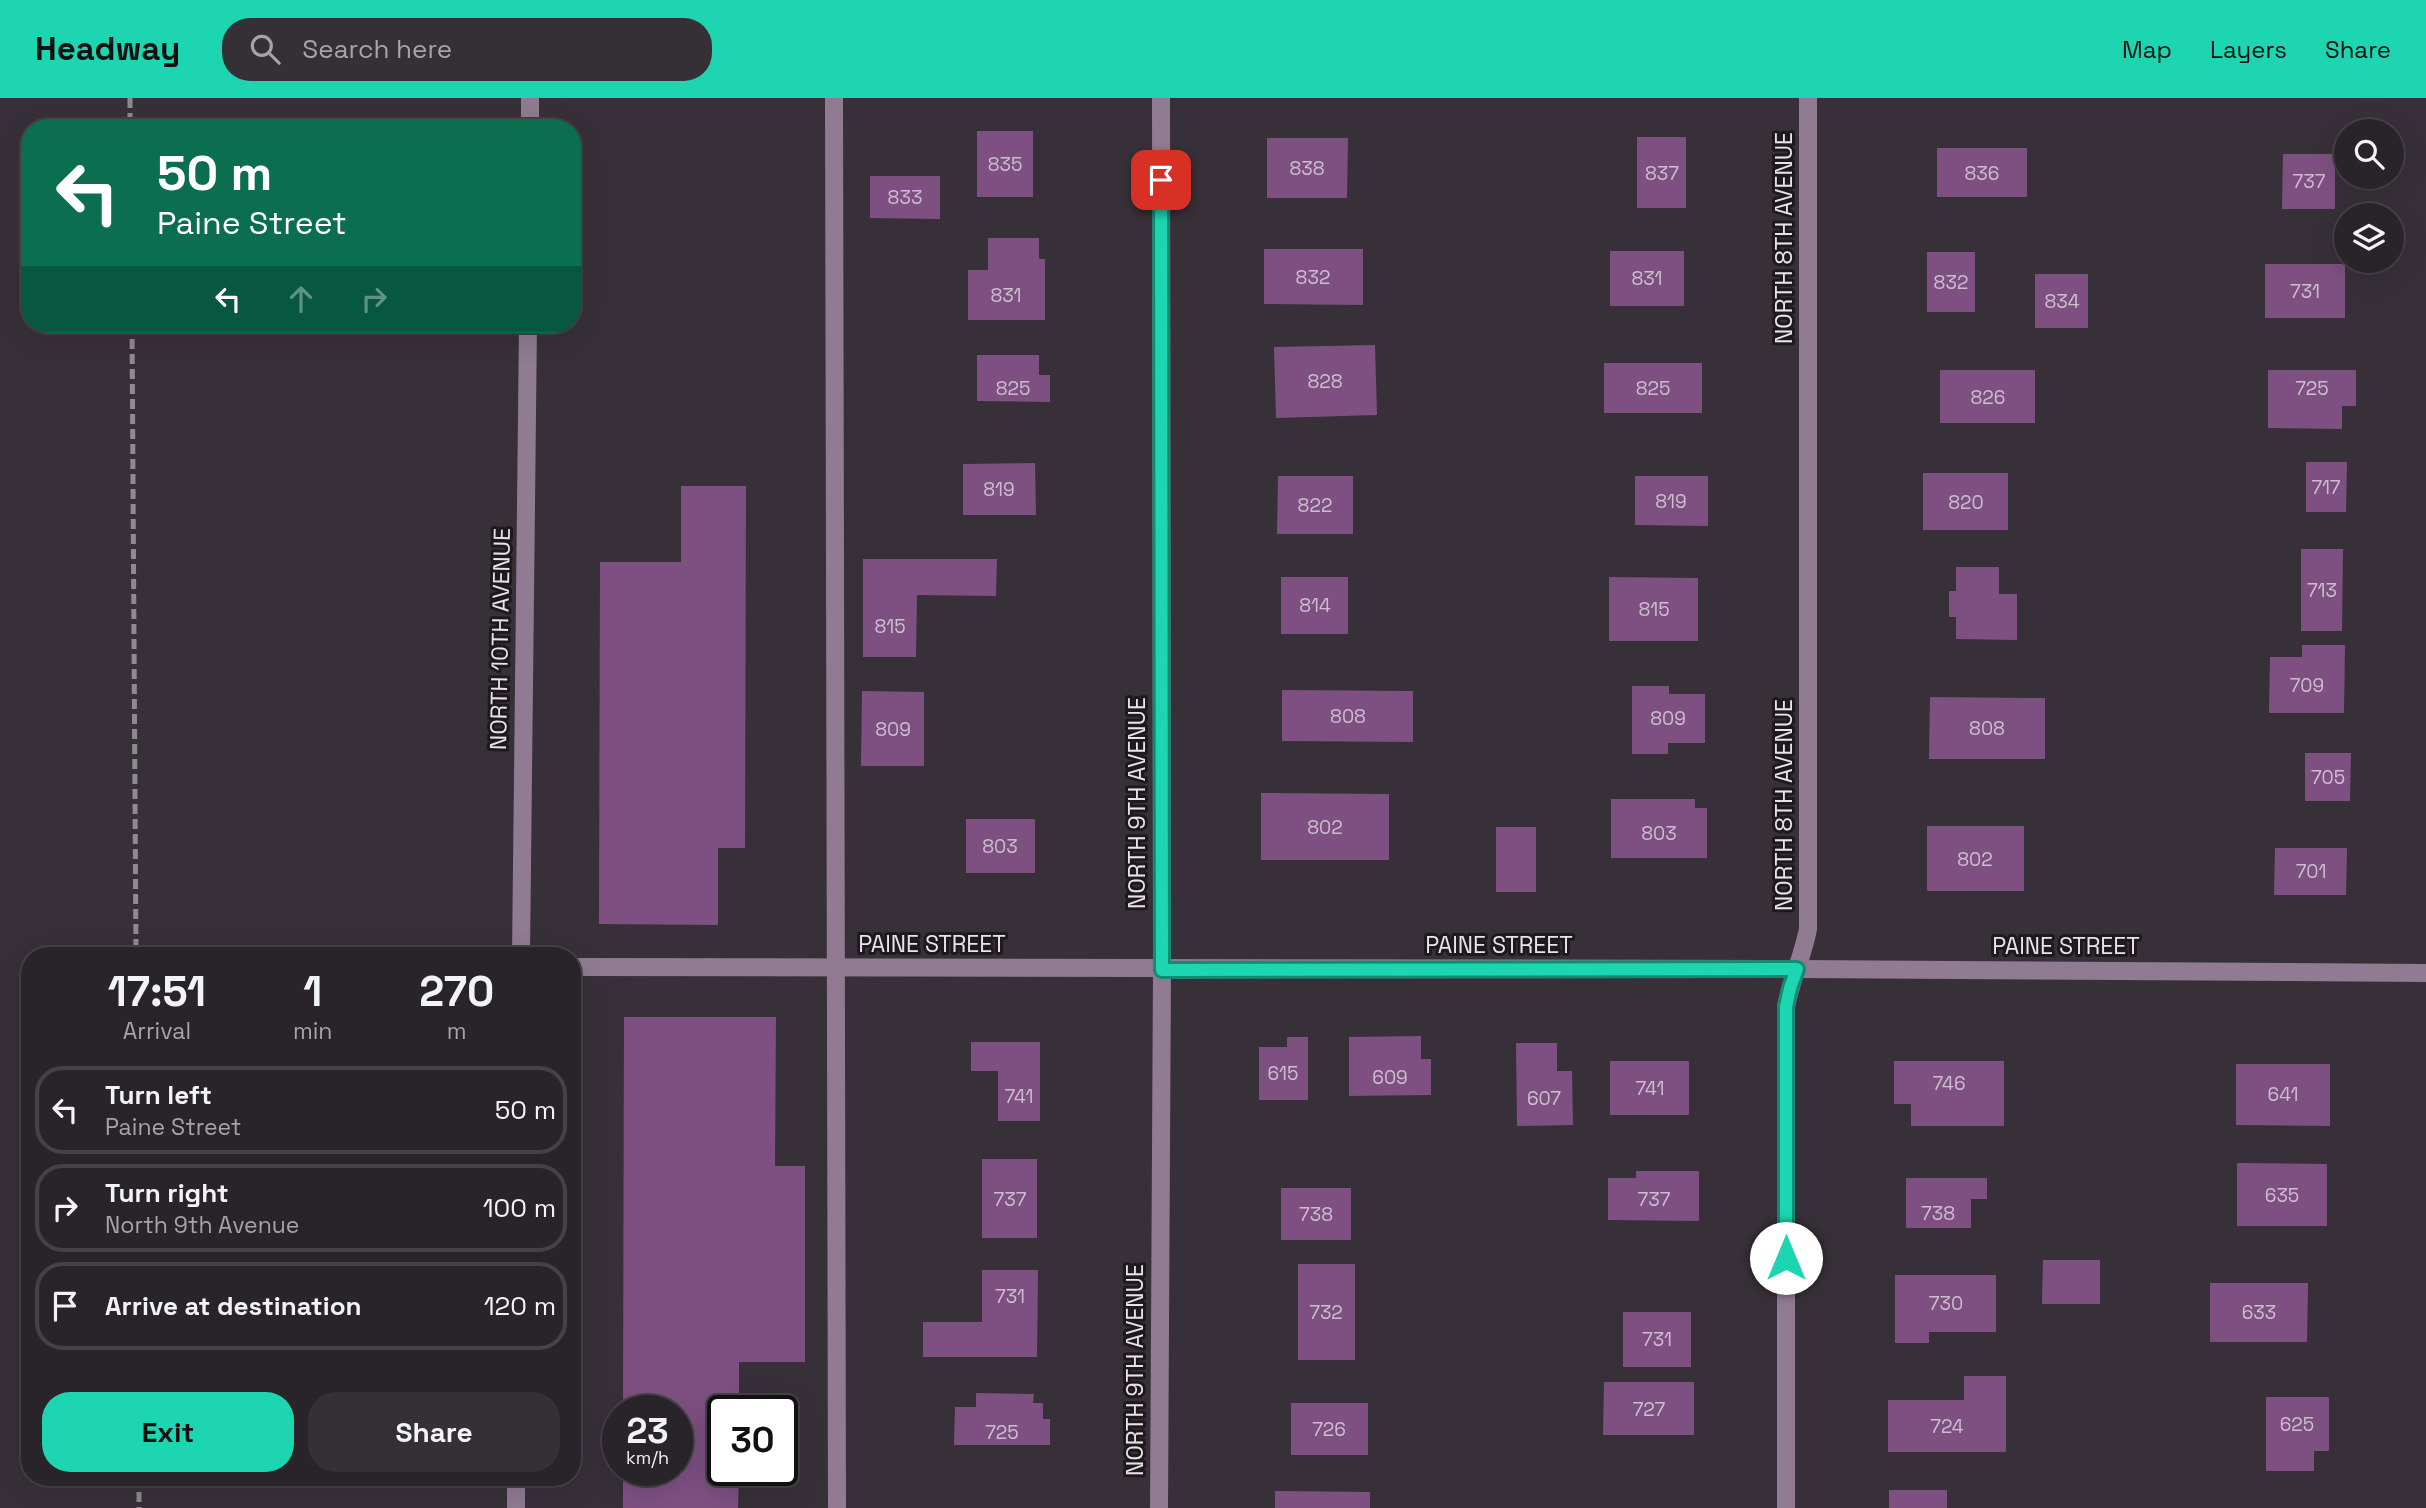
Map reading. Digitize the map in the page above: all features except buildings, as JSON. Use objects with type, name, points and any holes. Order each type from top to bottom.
[{"type":"street","points":[[530,98],[530,119]]},
{"type":"street","points":[[834,98],[837,1508]]},
{"type":"street","name":"NORTH 9TH AVENUE","points":[[1159,1508],[1162,970],[1161,98]]},
{"type":"street","name":"NORTH 8TH AVENUE","points":[[1786,1508],[1786,1007],[1808,929],[1808,98]]},
{"type":"street","name":"NORTH 10TH AVENUE","points":[[522,947],[528,333]]},
{"type":"street","name":"PAINE STREET","points":[[581,967],[2426,973]]},
{"type":"street","points":[[516,1486],[516,1508]]},
{"type":"railway","points":[[130,98],[130,119]]},
{"type":"railway","points":[[132,333],[136,947]]},
{"type":"railway","points":[[139,1486],[139,1508]]},
{"type":"route","points":[[1161,180],[1162,970],[1797,969],[1786,1007],[1786,1258]]}]
